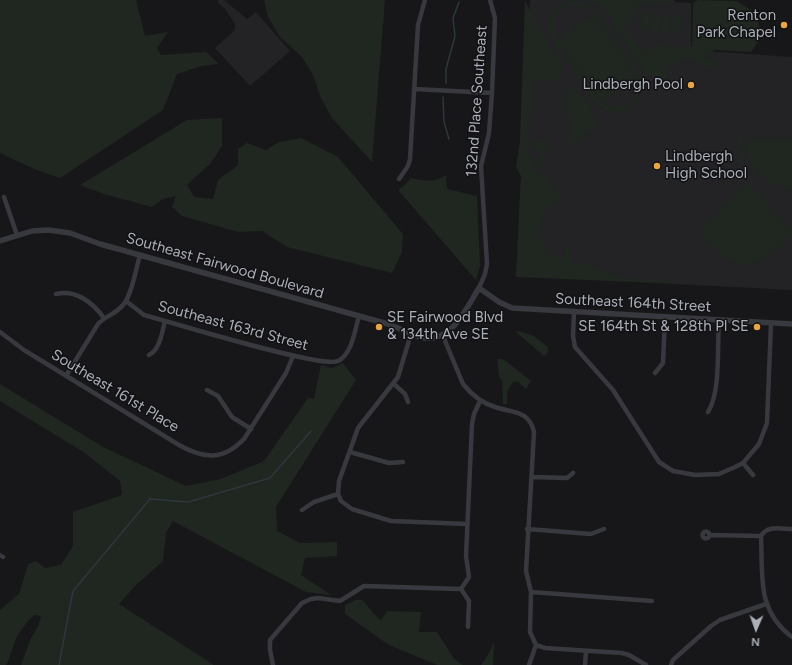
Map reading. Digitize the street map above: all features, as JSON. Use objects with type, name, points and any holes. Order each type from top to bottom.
[{"type":"street","points":[[399,179],[408,166],[410,160],[418,25],[425,0]]},
{"type":"street","name":"132nd Place Southeast","points":[[443,336],[456,323],[479,288],[486,274],[487,264],[481,166],[489,133],[492,93],[495,18],[490,0]]},
{"type":"street","points":[[414,89],[492,93]]},
{"type":"street","points":[[4,197],[18,235]]},
{"type":"street","name":"Southeast Fairwood Boulevard","points":[[0,241],[41,230],[57,231],[388,324],[411,334],[425,338],[443,336]]},
{"type":"street","points":[[66,376],[104,318],[119,309],[126,301],[140,255]]},
{"type":"street","name":"Southeast 164th Street","points":[[479,288],[499,302],[512,308],[792,324]]},
{"type":"street","points":[[56,294],[63,292],[84,298],[95,307],[104,318]]},
{"type":"street","name":"Southeast 163rd Street","points":[[126,301],[144,315],[293,356],[327,363],[338,361],[347,354],[359,316]]},
{"type":"street","points":[[574,312],[572,336],[575,347],[614,390],[659,462],[678,473],[705,475],[719,474],[743,463],[758,444],[767,423],[771,323]]},
{"type":"street","points":[[655,373],[663,362],[665,317]]},
{"type":"street","points":[[708,412],[712,406],[715,392],[718,320]]},
{"type":"street","points":[[149,355],[157,347],[165,321]]},
{"type":"street","name":"Southeast 161st Place","points":[[0,332],[24,350],[193,452],[206,456],[223,454],[238,445],[251,429]]},
{"type":"street","points":[[411,334],[398,377],[394,384],[375,404],[358,428],[339,481],[338,494],[341,501],[352,509],[391,521],[467,524]]},
{"type":"street","points":[[443,336],[463,384],[480,400],[495,407],[521,414],[532,424],[534,432],[532,477],[527,529],[526,571],[531,592],[530,632],[536,645],[529,665]]},
{"type":"street","points":[[207,390],[218,396],[232,417],[251,429],[286,373],[293,356]]},
{"type":"street","points":[[394,384],[406,394],[408,402]]},
{"type":"street","points":[[461,589],[469,577],[466,556],[472,424],[474,414],[480,400]]},
{"type":"street","points":[[350,452],[389,463],[403,462]]},
{"type":"street","points":[[743,463],[753,475]]},
{"type":"street","points":[[532,477],[567,478],[573,473]]},
{"type":"street","points":[[302,510],[314,502],[338,494]]},
{"type":"street","points":[[792,529],[774,528],[766,530],[761,536],[763,592],[766,604],[772,616],[784,631],[792,637]]},
{"type":"street","points":[[527,529],[591,534],[604,529]]},
{"type":"street","points":[[710,535],[761,536]]},
{"type":"street","points":[[273,665],[270,640],[302,603],[311,598],[340,601],[364,586],[461,589]]},
{"type":"street","points":[[461,589],[469,601],[468,627]]},
{"type":"street","points":[[531,592],[652,601]]},
{"type":"street","points":[[671,665],[673,660],[711,626],[720,620],[766,604]]},
{"type":"street","points":[[536,645],[545,648],[629,654],[646,665]]},
{"type":"street","points":[[585,665],[586,651]]},
{"type":"shaded area","points":[[0,0],[136,0],[145,36],[168,32],[157,48],[161,55],[206,52],[219,64],[201,66],[177,74],[163,110],[60,178],[34,169],[0,153]]},
{"type":"shaded area","points":[[219,0],[224,0],[247,19],[256,12],[290,51],[250,86],[215,48],[235,30],[235,24],[226,10],[217,2]]},
{"type":"shaded area","points":[[264,0],[385,0],[372,162],[332,118],[321,98],[313,75],[302,57],[280,37],[268,17]]},
{"type":"shaded area","name":"Lindbergh High School","points":[[530,0],[666,0],[668,2],[691,3],[691,50],[792,57],[792,290],[516,276]]},
{"type":"shaded area","points":[[589,0],[673,0],[676,3],[637,4],[634,17],[624,27],[645,54],[650,45],[692,47],[693,3],[698,0],[737,1],[754,12],[760,27],[758,42],[751,52],[715,50],[708,54],[707,58],[716,61],[716,68],[709,68],[688,60],[683,60],[676,63],[668,68],[667,81],[660,86],[654,77],[646,74],[612,23],[612,16],[597,4]]},
{"type":"shaded area","points":[[525,1],[544,36],[561,61],[563,73],[558,79],[533,81],[527,156],[534,157],[533,167],[541,171],[560,194],[559,200],[549,207],[541,220],[540,229],[542,243],[553,256],[561,258],[564,258],[566,244],[569,249],[571,260],[575,265],[590,263],[603,271],[624,278],[644,280],[665,279],[664,283],[516,277],[521,176],[516,167],[520,141]]},
{"type":"shaded area","points":[[572,1],[585,2],[595,9],[651,90],[647,93],[642,86],[636,101],[625,110],[618,112],[610,111],[603,109],[596,104],[552,38],[550,25],[553,14],[560,6]],"holes":[[[576,5],[586,8],[592,12],[636,77],[638,86],[636,94],[632,101],[624,106],[609,107],[600,101],[556,36],[554,25],[555,20],[561,11],[565,8]]]},
{"type":"shaded area","points":[[642,14],[650,14],[649,31],[641,30]]},
{"type":"shaded area","points":[[652,14],[660,14],[659,31],[651,31]]},
{"type":"shaded area","points":[[663,15],[670,15],[669,32],[662,31]]},
{"type":"shaded area","points":[[673,15],[681,16],[680,32],[672,32]]},
{"type":"shaded area","points":[[589,17],[591,19],[594,17],[634,76],[631,78],[633,81],[604,100],[602,98],[600,99],[560,41],[563,39],[561,36]]},
{"type":"shaded area","points":[[567,86],[573,86],[588,104],[594,115],[596,127],[573,145],[570,145],[567,140],[571,132],[571,127],[567,108]]},
{"type":"shaded area","points":[[222,118],[222,146],[210,164],[187,185],[194,197],[213,199],[218,180],[238,165],[238,149],[247,143],[266,150],[279,142],[301,138],[338,157],[403,234],[402,252],[392,273],[287,247],[262,231],[238,232],[182,216],[172,207],[176,196],[163,199],[152,207],[104,194],[80,185],[187,120]]},
{"type":"shaded area","points":[[738,135],[742,135],[745,165],[741,165]]},
{"type":"shaded area","points":[[747,140],[792,140],[792,189],[765,179],[754,168],[750,160]]},
{"type":"shaded area","points":[[531,141],[549,141],[551,147],[545,150],[544,167],[537,167],[539,152],[531,147]]},
{"type":"shaded area","points":[[446,175],[447,189],[477,196],[480,266],[476,280],[398,190],[411,178],[429,181]]},
{"type":"shaded area","points":[[745,184],[749,184],[792,231],[792,235],[769,257],[749,265],[737,264],[722,256],[698,232]]},
{"type":"shaded area","points":[[518,331],[534,336],[548,347],[548,353],[544,356],[516,332]]},
{"type":"shaded area","points":[[497,359],[503,359],[531,381],[526,389],[517,381],[512,383],[507,392],[507,404],[503,404],[502,380],[499,377]]},
{"type":"shaded area","points":[[343,363],[356,380],[276,507],[277,531],[300,543],[337,542],[337,556],[305,558],[301,575],[331,595],[306,592],[173,521],[166,533],[163,561],[135,586],[119,604],[214,665],[21,665],[41,616],[34,615],[15,641],[6,665],[0,665],[0,610],[19,594],[28,564],[36,561],[45,568],[61,565],[73,546],[73,512],[122,495],[120,481],[85,453],[0,401],[0,384],[103,447],[186,486],[221,479],[264,461],[308,398],[314,399],[321,365],[332,368]]},
{"type":"shaded area","points":[[356,600],[362,600],[381,620],[387,611],[421,612],[419,632],[437,632],[455,660],[463,665],[437,665],[389,645],[345,614],[345,605]]},
{"type":"shaded area","points":[[494,641],[493,665],[481,665],[489,653]]},
{"type":"waterway","points":[[446,83],[446,69],[455,36],[453,18],[459,2]]},
{"type":"waterway","points":[[443,97],[444,122],[449,139]]},
{"type":"waterway","points":[[59,665],[73,591],[150,499],[188,502],[270,478],[311,431]]},
{"type":"place","name":"Renton Park Chapel","points":[[784,25]]},
{"type":"place","name":"Lindbergh Pool","points":[[691,85]]},
{"type":"place","name":"Lindbergh High School","points":[[657,166]]},
{"type":"place","name":"SE Fairwood Blvd & 134th Ave SE","points":[[379,327]]},
{"type":"place","name":"SE 164th St & 128th Pl SE","points":[[757,327]]}]
